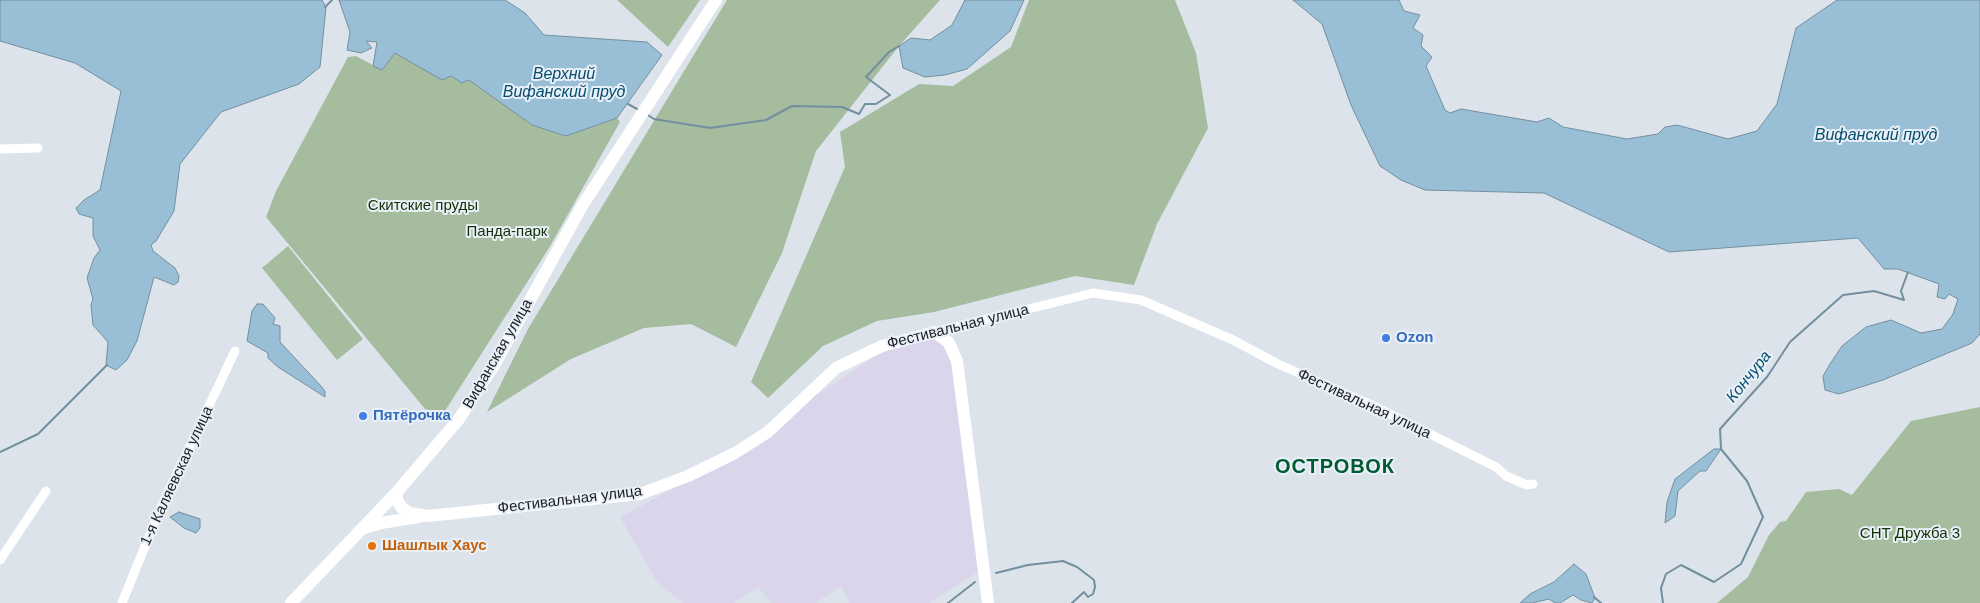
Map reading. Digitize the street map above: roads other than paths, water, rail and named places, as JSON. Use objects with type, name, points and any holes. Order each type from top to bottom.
[{"type":"main road","name":"Вифанская улица","points":[[291,603],[397,492],[445,438],[493,368],[582,206],[716,0]]},
{"type":"main road","name":"Фестивальная улица","points":[[397,492],[397,500],[402,508],[410,513],[428,516],[640,494],[688,476],[736,453],[768,432],[836,368],[882,346],[935,332]]},
{"type":"main road","points":[[935,332],[949,344],[957,361],[988,603]]},
{"type":"main road","points":[[361,530],[381,523],[428,516]]},
{"type":"street","points":[[0,149],[38,148]]},
{"type":"street","name":"Фестивальная улица","points":[[935,332],[1093,292],[1141,300],[1233,340],[1278,364],[1374,406],[1496,467],[1506,476],[1527,485],[1533,484]]},
{"type":"street","name":"1-я Каляевская улица","points":[[122,603],[160,509],[236,351]]},
{"type":"street","points":[[0,560],[46,491]]},
{"type":"water","points":[[0,0],[322,0],[326,7],[320,67],[299,84],[221,112],[180,164],[174,211],[156,241],[151,245],[153,251],[175,268],[179,276],[178,282],[174,285],[154,277],[137,341],[127,360],[116,370],[106,365],[108,342],[93,325],[91,305],[93,299],[87,278],[94,258],[100,250],[93,236],[93,218],[79,214],[76,208],[84,200],[100,190],[121,91],[75,63],[0,41]]},
{"type":"water","name":"Верхний Вифанский пруд","points":[[339,0],[505,0],[525,13],[544,35],[647,42],[662,55],[617,118],[566,136],[532,125],[469,80],[462,83],[451,76],[442,80],[395,53],[382,70],[373,66],[377,42],[366,41],[372,48],[361,53],[347,50],[350,32]]},
{"type":"water","points":[[965,0],[1024,0],[1010,31],[967,69],[945,75],[925,77],[903,68],[899,46],[911,38],[930,40],[952,25]]},
{"type":"water","name":"Вифанский пруд","points":[[1293,0],[1399,0],[1404,11],[1420,15],[1413,28],[1423,35],[1421,46],[1432,57],[1426,66],[1445,110],[1450,113],[1461,109],[1537,122],[1549,118],[1563,127],[1627,139],[1658,134],[1665,127],[1677,125],[1728,139],[1757,131],[1777,104],[1796,28],[1837,0],[1980,0],[1980,334],[1972,343],[1883,380],[1839,394],[1825,390],[1823,376],[1830,364],[1842,346],[1866,327],[1891,320],[1921,333],[1942,329],[1953,314],[1958,299],[1949,294],[1945,299],[1937,297],[1939,284],[1898,269],[1884,269],[1858,238],[1669,252],[1544,193],[1425,190],[1401,180],[1380,166],[1351,105],[1322,24]]},
{"type":"water","points":[[257,304],[263,304],[275,318],[273,324],[280,326],[280,342],[325,391],[325,397],[278,367],[268,358],[268,353],[247,341],[252,311]]},
{"type":"water","points":[[1714,449],[1721,449],[1706,471],[1700,471],[1678,491],[1675,516],[1665,523],[1667,502],[1675,479]]},
{"type":"water","points":[[179,512],[200,519],[200,528],[196,533],[184,528],[170,517]]},
{"type":"water","points":[[1574,564],[1586,574],[1595,598],[1592,603],[1581,600],[1573,595],[1560,603],[1555,603],[1549,599],[1532,603],[1520,603],[1530,594],[1554,582]]},
{"type":"waterway","points":[[325,7],[332,0]]},
{"type":"waterway","points":[[648,115],[654,119],[710,128],[766,120],[792,106],[842,107],[859,114],[865,104],[876,104],[890,95],[866,77],[889,52],[899,46]]},
{"type":"waterway","points":[[628,104],[639,110]]},
{"type":"waterway","name":"Кончура","points":[[1663,603],[1661,588],[1666,574],[1681,565],[1714,582],[1741,564],[1763,517],[1747,481],[1721,449],[1720,429],[1767,377],[1790,342],[1843,295],[1874,291],[1904,300],[1901,291],[1908,272]]},
{"type":"waterway","points":[[0,452],[38,434],[107,365]]},
{"type":"waterway","name":"Кончура","points":[[996,573],[1028,565],[1063,561],[1077,567],[1094,580],[1093,594],[1088,597],[1084,592],[1072,603]]},
{"type":"waterway","name":"Кончура","points":[[948,603],[975,582]]},
{"type":"waterway","name":"Кончура","points":[[1594,597],[1601,603]]},
{"type":"place","name":"Ozon","points":[[1386,338]]},
{"type":"place","name":"Пятёрочка","points":[[363,416]]},
{"type":"place","name":"Шашлык Хаус","points":[[372,546]]},
{"type":"district","name":"ОСТРОВОК","points":[[1335,467]]},
{"type":"park label","name":"Скитские пруды","points":[[423,206]]},
{"type":"park label","name":"Панда-парк","points":[[507,232]]},
{"type":"park label","name":"СНТ Дружба 3","points":[[1910,534]]}]
